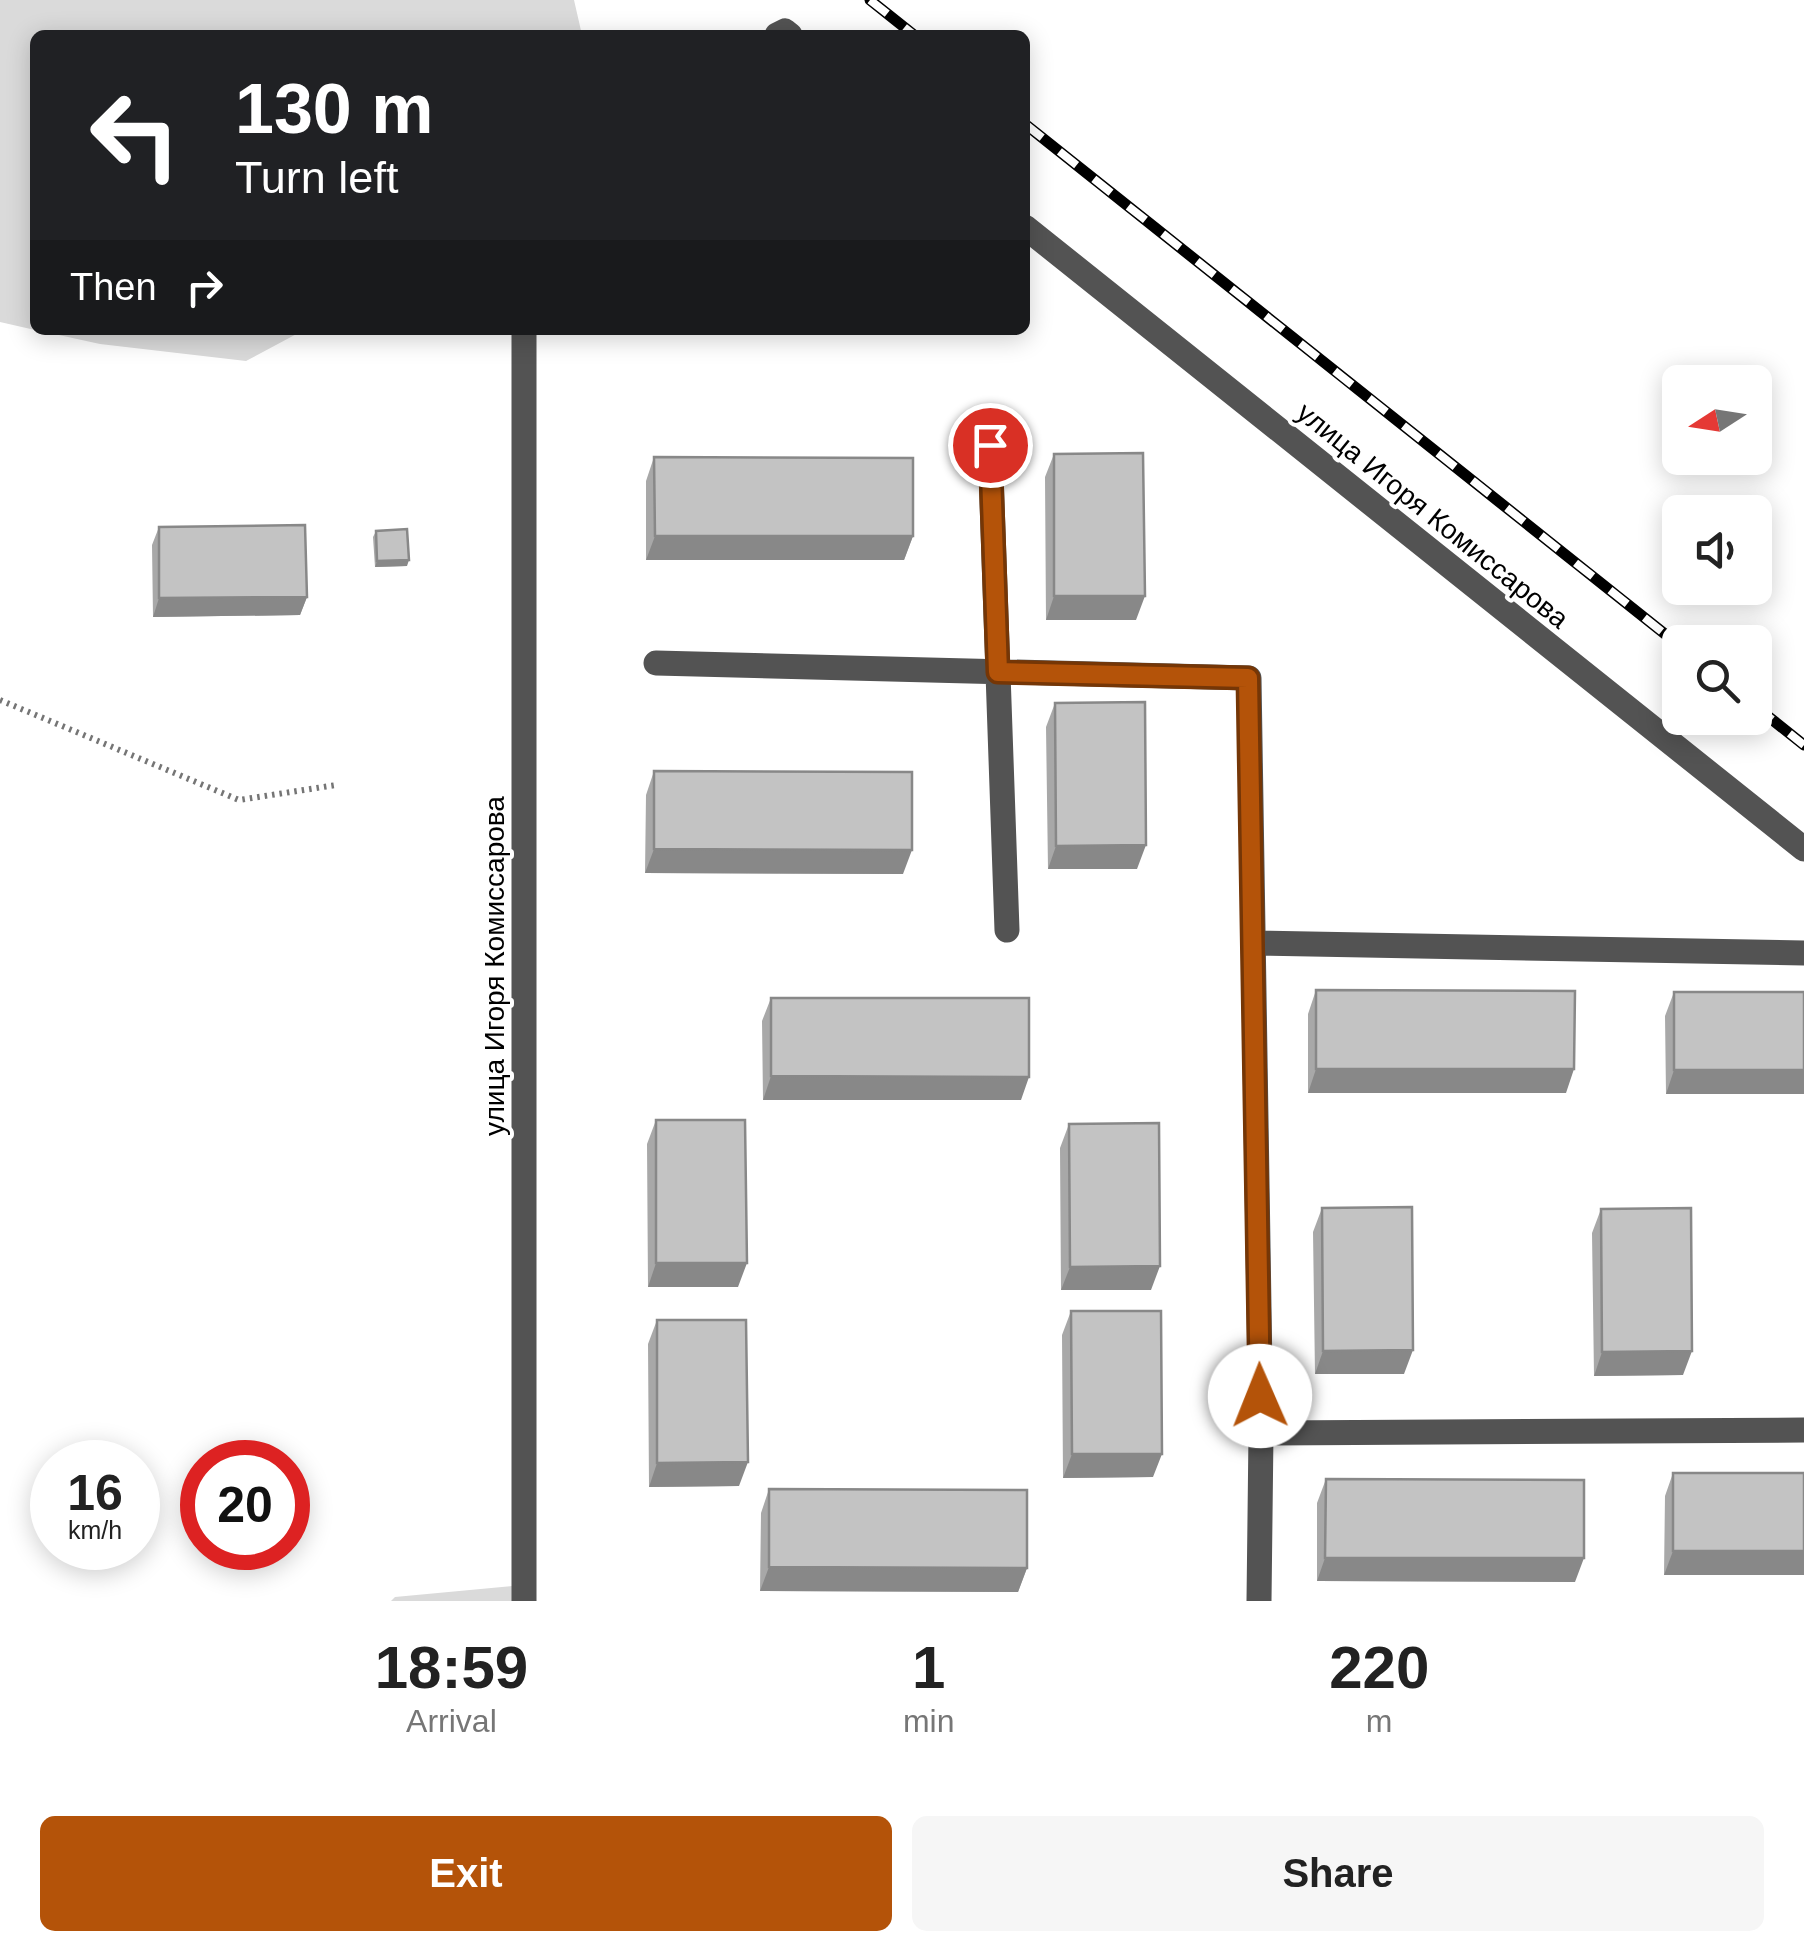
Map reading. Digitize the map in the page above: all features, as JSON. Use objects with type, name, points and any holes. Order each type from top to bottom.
[{"type":"street","name":"улица Игоря Комиссарова","points":[[1030,231],[1804,849]]},
{"type":"street","name":"улица Игоря Комиссарова","points":[[524,335],[524,1601]]},
{"type":"street","points":[[990,445],[1007,930]]},
{"type":"street","points":[[656,663],[1248,678],[1261,1433],[1259,1601]]},
{"type":"street","points":[[1253,943],[1804,953]]},
{"type":"street","points":[[1261,1433],[1804,1430]]},
{"type":"path","points":[[0,700],[239,800],[336,785]]},
{"type":"shaded area","points":[[0,0],[574,0],[581,30],[30,30],[30,329],[0,322]]},
{"type":"shaded area","points":[[59,335],[295,335],[246,361],[100,344]]},
{"type":"shaded area","points":[[512,1586],[512,1601],[391,1601],[395,1597]]},
{"type":"building","points":[[1143,453],[1145,596],[1054,596],[1054,454]]},
{"type":"building","points":[[654,457],[913,458],[913,536],[655,536]]},
{"type":"building","points":[[305,525],[307,597],[159,598],[159,527]]},
{"type":"building","points":[[407,529],[409,560],[377,561],[376,531]]},
{"type":"building","points":[[1145,702],[1146,845],[1056,846],[1055,703]]},
{"type":"building","points":[[654,771],[912,772],[912,850],[654,849]]},
{"type":"building","points":[[1316,990],[1575,991],[1574,1069],[1316,1069]]},
{"type":"building","points":[[1674,992],[1804,992],[1804,1070],[1674,1070]]},
{"type":"building","points":[[771,998],[1029,998],[1029,1077],[771,1076]]},
{"type":"building","points":[[656,1120],[745,1120],[747,1263],[656,1263]]},
{"type":"building","points":[[1159,1123],[1160,1266],[1070,1267],[1069,1124]]},
{"type":"building","points":[[1412,1207],[1413,1350],[1323,1351],[1322,1208]]},
{"type":"building","points":[[1691,1208],[1692,1351],[1602,1352],[1601,1209]]},
{"type":"building","points":[[1071,1311],[1161,1311],[1162,1454],[1072,1454]]},
{"type":"building","points":[[657,1320],[746,1320],[748,1462],[657,1463]]},
{"type":"building","points":[[1673,1473],[1804,1473],[1804,1551],[1673,1551]]},
{"type":"building","points":[[1326,1479],[1584,1480],[1584,1558],[1325,1558]]},
{"type":"building","points":[[769,1489],[1027,1490],[1027,1568],[769,1567]]},
{"type":"railway","points":[[870,0],[908,30]]},
{"type":"railway","points":[[1030,128],[1662,632]]},
{"type":"railway","points":[[1772,720],[1804,745]]},
{"type":"route","points":[[990,445],[998,672],[1248,678],[1260,1396]]}]
